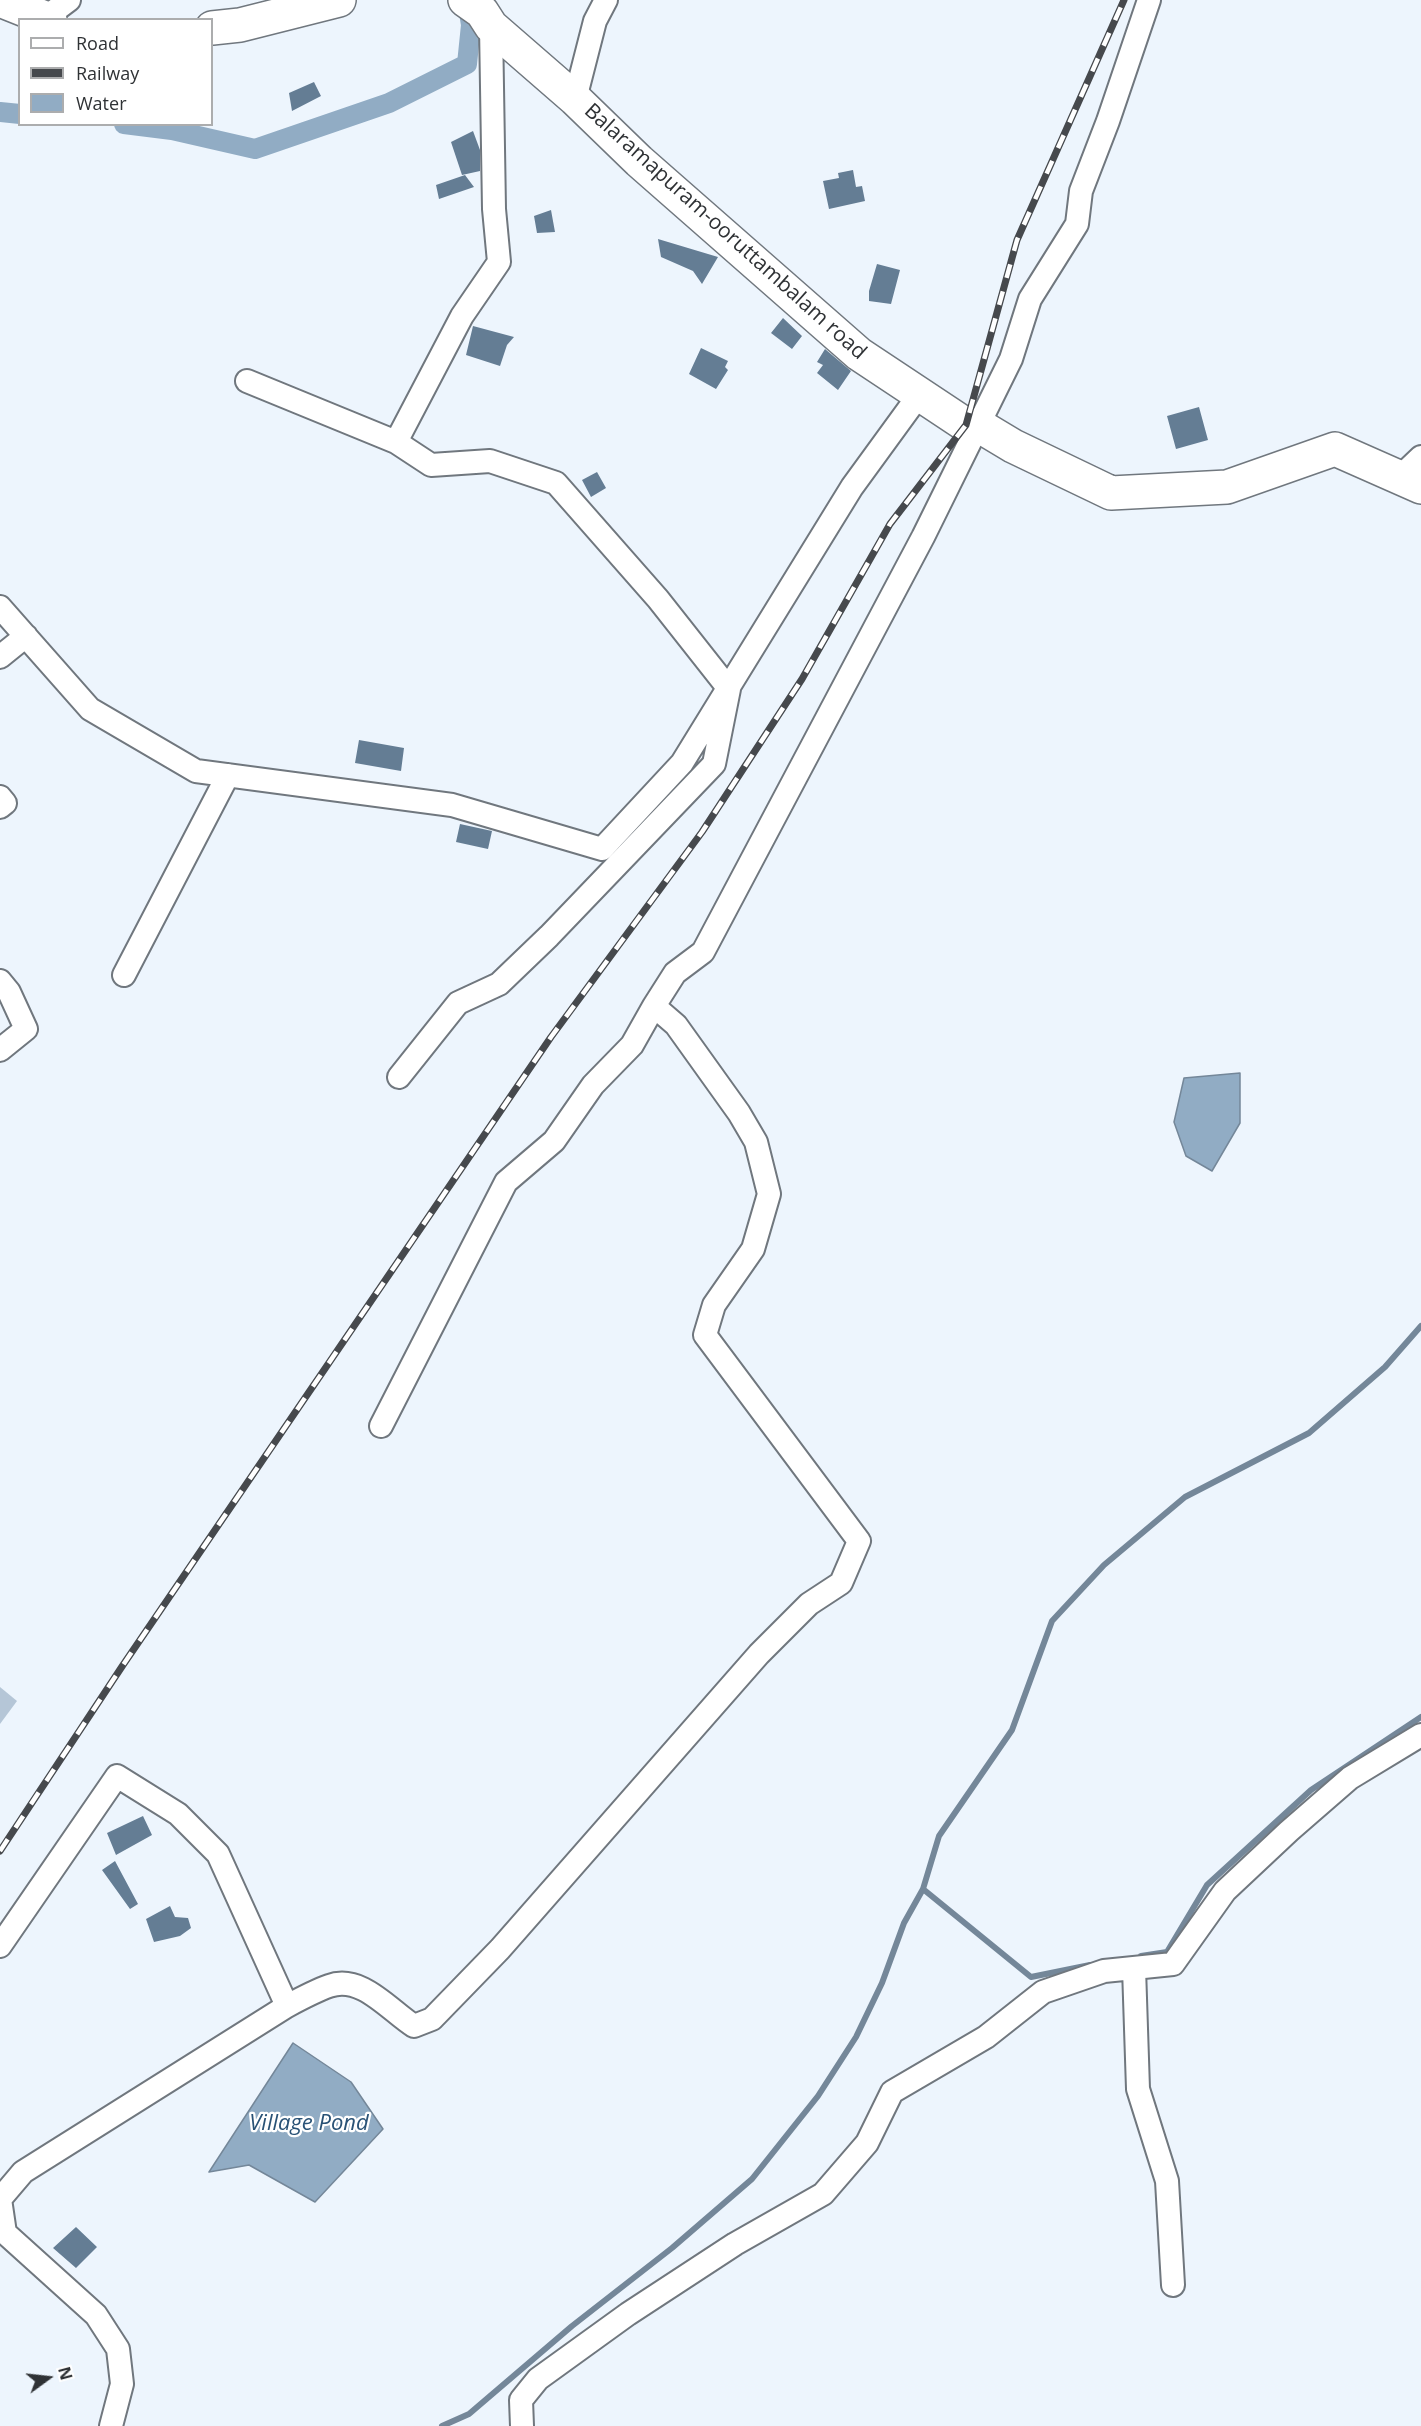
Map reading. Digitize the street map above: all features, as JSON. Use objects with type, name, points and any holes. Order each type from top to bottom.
[{"type":"main road","points":[[0,0],[55,12]]},
{"type":"main road","points":[[213,27],[240,25],[339,0]]},
{"type":"main road","name":"Balaramapuram-ooruttambalam road","points":[[479,13],[575,99],[639,161],[859,354],[966,425],[978,425],[1013,446],[1111,493],[1227,487],[1335,448],[1414,474]]},
{"type":"street","points":[[575,99],[595,21],[606,0]]},
{"type":"street","points":[[381,1426],[506,1182],[554,1142],[593,1085],[632,1045],[675,974],[703,952],[922,537],[1011,359],[1030,299],[1077,224],[1081,191],[1108,121],[1149,0]]},
{"type":"street","points":[[396,442],[462,316],[499,262],[479,13]]},
{"type":"street","points":[[247,381],[396,442],[431,465],[490,461],[556,483],[658,599],[729,689],[714,764],[549,936],[499,984],[458,1003],[399,1077]]},
{"type":"street","points":[[0,607],[90,709],[196,771],[452,805],[602,849],[682,763],[852,487],[911,406],[918,392]]},
{"type":"street","points":[[0,657],[26,636]]},
{"type":"street","points":[[124,975],[228,775]]},
{"type":"street","points":[[0,796],[5,803],[0,807]]},
{"type":"street","points":[[0,981],[9,992],[27,1029],[0,1050]]},
{"type":"street","points":[[111,2426],[122,2384],[118,2349],[96,2315],[5,2233],[0,2199],[23,2172],[287,2006],[330,1985],[350,1982],[365,1989],[414,2026],[432,2019],[500,1949],[759,1654],[809,1604],[841,1582],[859,1541],[705,1335],[714,1305],[753,1249],[769,1194],[756,1142],[739,1113],[676,1026],[654,1006]]},
{"type":"street","points":[[522,2426],[521,2400],[538,2379],[628,2314],[735,2244],[824,2194],[867,2143],[892,2092],[986,2037],[1042,1992],[1104,1971],[1173,1965],[1225,1891],[1289,1831],[1350,1778],[1421,1735]]},
{"type":"street","points":[[0,1946],[117,1776],[178,1814],[218,1854],[287,2006]]},
{"type":"street","points":[[1134,1968],[1138,2089],[1167,2181],[1173,2285]]},
{"type":"shaded area","points":[[0,1687],[17,1701],[0,1724]]},
{"type":"water","points":[[1240,1073],[1240,1123],[1212,1171],[1186,1156],[1174,1122],[1184,1078]]},
{"type":"water","name":"Village Pond","points":[[293,2043],[351,2082],[383,2129],[315,2202],[249,2165],[209,2172]]},
{"type":"building","points":[[314,82],[321,96],[292,111],[289,93]]},
{"type":"building","points":[[473,131],[480,150],[480,171],[462,175],[451,142]]},
{"type":"building","points":[[853,170],[856,187],[862,186],[865,201],[829,209],[823,181],[839,178],[838,173]]},
{"type":"building","points":[[465,175],[474,187],[439,199],[436,185]]},
{"type":"building","points":[[551,210],[555,232],[537,233],[534,216]]},
{"type":"building","points":[[658,239],[718,257],[702,284],[693,271],[661,257]]},
{"type":"building","points":[[877,264],[900,270],[891,304],[869,301],[869,291]]},
{"type":"building","points":[[783,318],[802,336],[792,349],[771,333]]},
{"type":"building","points":[[473,326],[514,337],[507,345],[500,366],[466,355]]},
{"type":"building","points":[[701,348],[728,361],[725,367],[728,370],[716,389],[689,374]]},
{"type":"building","points":[[825,349],[851,371],[838,390],[817,373],[823,365],[817,362]]},
{"type":"building","points":[[1199,407],[1208,440],[1176,449],[1167,416]]},
{"type":"building","points":[[597,472],[606,488],[591,497],[582,480]]},
{"type":"building","points":[[359,740],[404,748],[401,771],[355,763]]},
{"type":"building","points":[[460,824],[492,831],[488,849],[456,842]]},
{"type":"building","points":[[143,1816],[152,1835],[116,1855],[107,1833]]},
{"type":"building","points":[[115,1861],[138,1904],[130,1909],[102,1870]]},
{"type":"building","points":[[170,1906],[175,1917],[188,1918],[191,1928],[180,1936],[154,1942],[146,1919]]},
{"type":"building","points":[[76,2227],[97,2247],[76,2268],[53,2248]]},
{"type":"waterway","points":[[140,126],[172,130],[255,149],[389,103],[467,64],[471,25],[467,0]]},
{"type":"waterway","points":[[0,112],[18,114]]},
{"type":"waterway","points":[[442,2426],[469,2414],[572,2326],[672,2248],[752,2179],[818,2096],[856,2037],[882,1983],[904,1923],[923,1889],[939,1836],[1012,1730],[1052,1621],[1104,1565],[1185,1497],[1309,1433],[1385,1367],[1421,1326]]},
{"type":"waterway","points":[[1141,1956],[1167,1952],[1207,1885],[1311,1790],[1421,1717]]},
{"type":"waterway","points":[[923,1889],[1031,1977],[1090,1965]]},
{"type":"railway","points":[[0,1851],[123,1665],[551,1037],[702,832],[802,679],[890,524],[966,425],[1017,240],[1124,0]]}]
